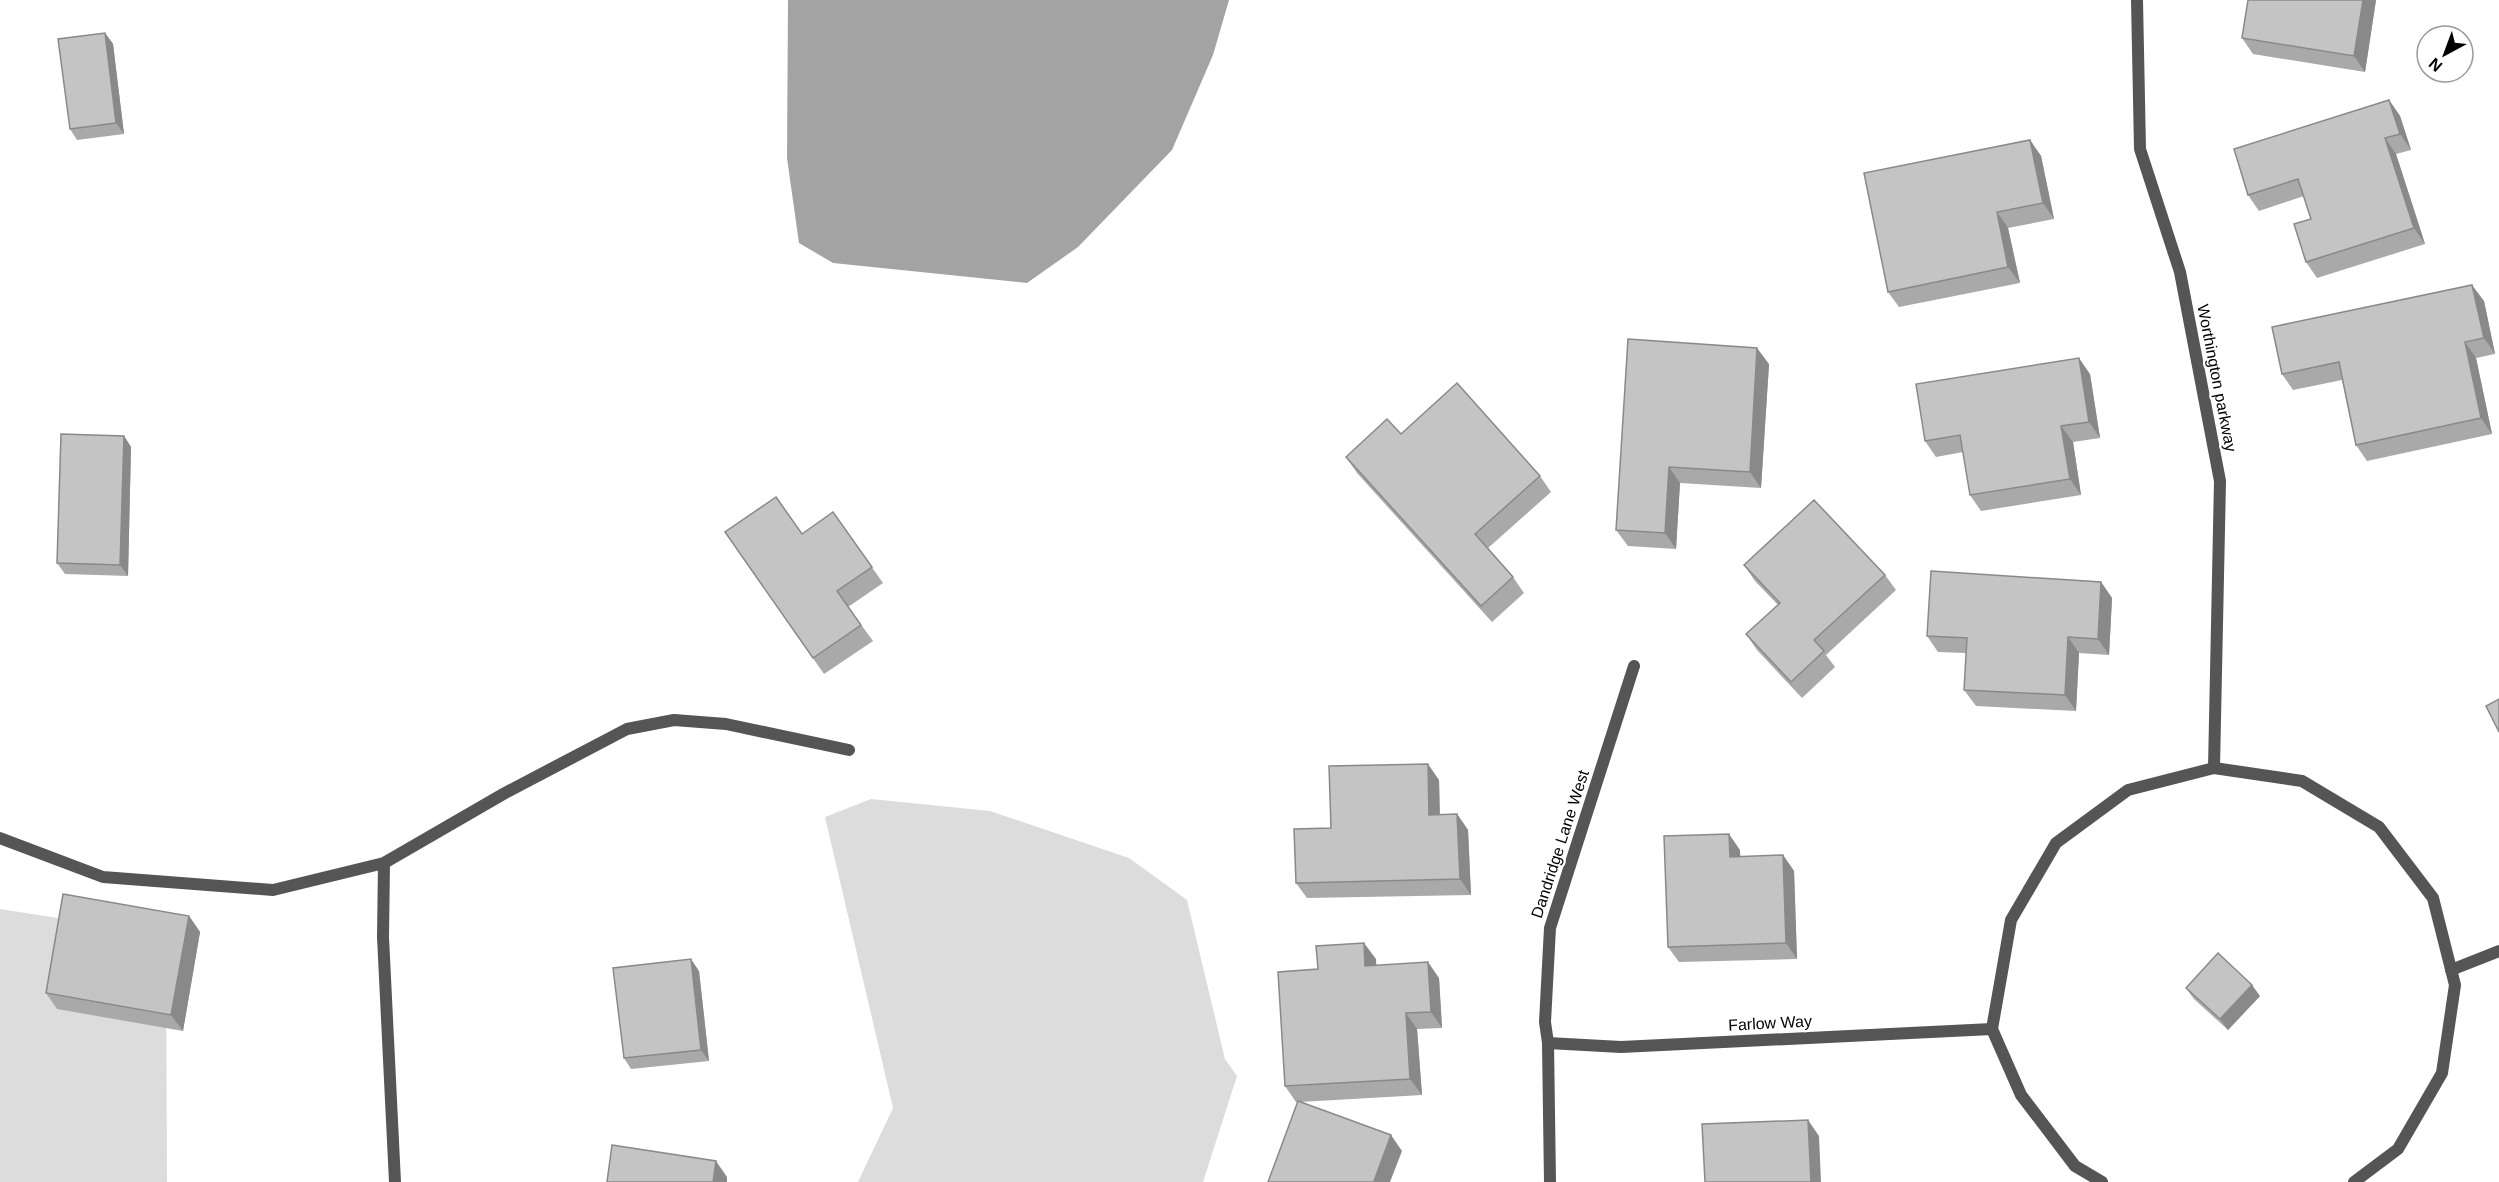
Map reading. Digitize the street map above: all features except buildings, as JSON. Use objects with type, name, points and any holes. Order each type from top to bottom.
[{"type":"street","name":"Worthington parkway","points":[[2137,0],[2140,148],[2180,272],[2220,481],[2214,768]]},
{"type":"street","name":"Dandridge Lane West","points":[[1550,1182],[1548,1043],[1545,1022],[1550,928],[1634,666]]},
{"type":"street","points":[[0,838],[103,877],[273,890],[384,863],[505,793],[627,729],[674,720],[726,724],[849,750]]},
{"type":"street","points":[[2102,1182],[2075,1166],[2021,1095],[1992,1029],[2011,920],[2056,843],[2128,790],[2214,768],[2302,781],[2379,827],[2433,898],[2455,985],[2442,1073],[2398,1149],[2354,1182]]},
{"type":"street","points":[[384,863],[382,937],[395,1182]]},
{"type":"street","points":[[2451,970],[2499,951]]},
{"type":"street","name":"Farlow Way","points":[[1548,1043],[1621,1047],[1992,1029]]},
{"type":"shaded area","points":[[788,0],[1229,0],[1213,55],[1172,150],[1078,247],[1027,283],[833,263],[799,243],[787,158]]},
{"type":"shaded area","points":[[871,799],[990,811],[1129,858],[1187,900],[1225,1059],[1237,1076],[1203,1182],[858,1182],[893,1108],[825,817]]},
{"type":"shaded area","points":[[0,909],[64,919],[166,955],[167,1182],[0,1182]]}]
